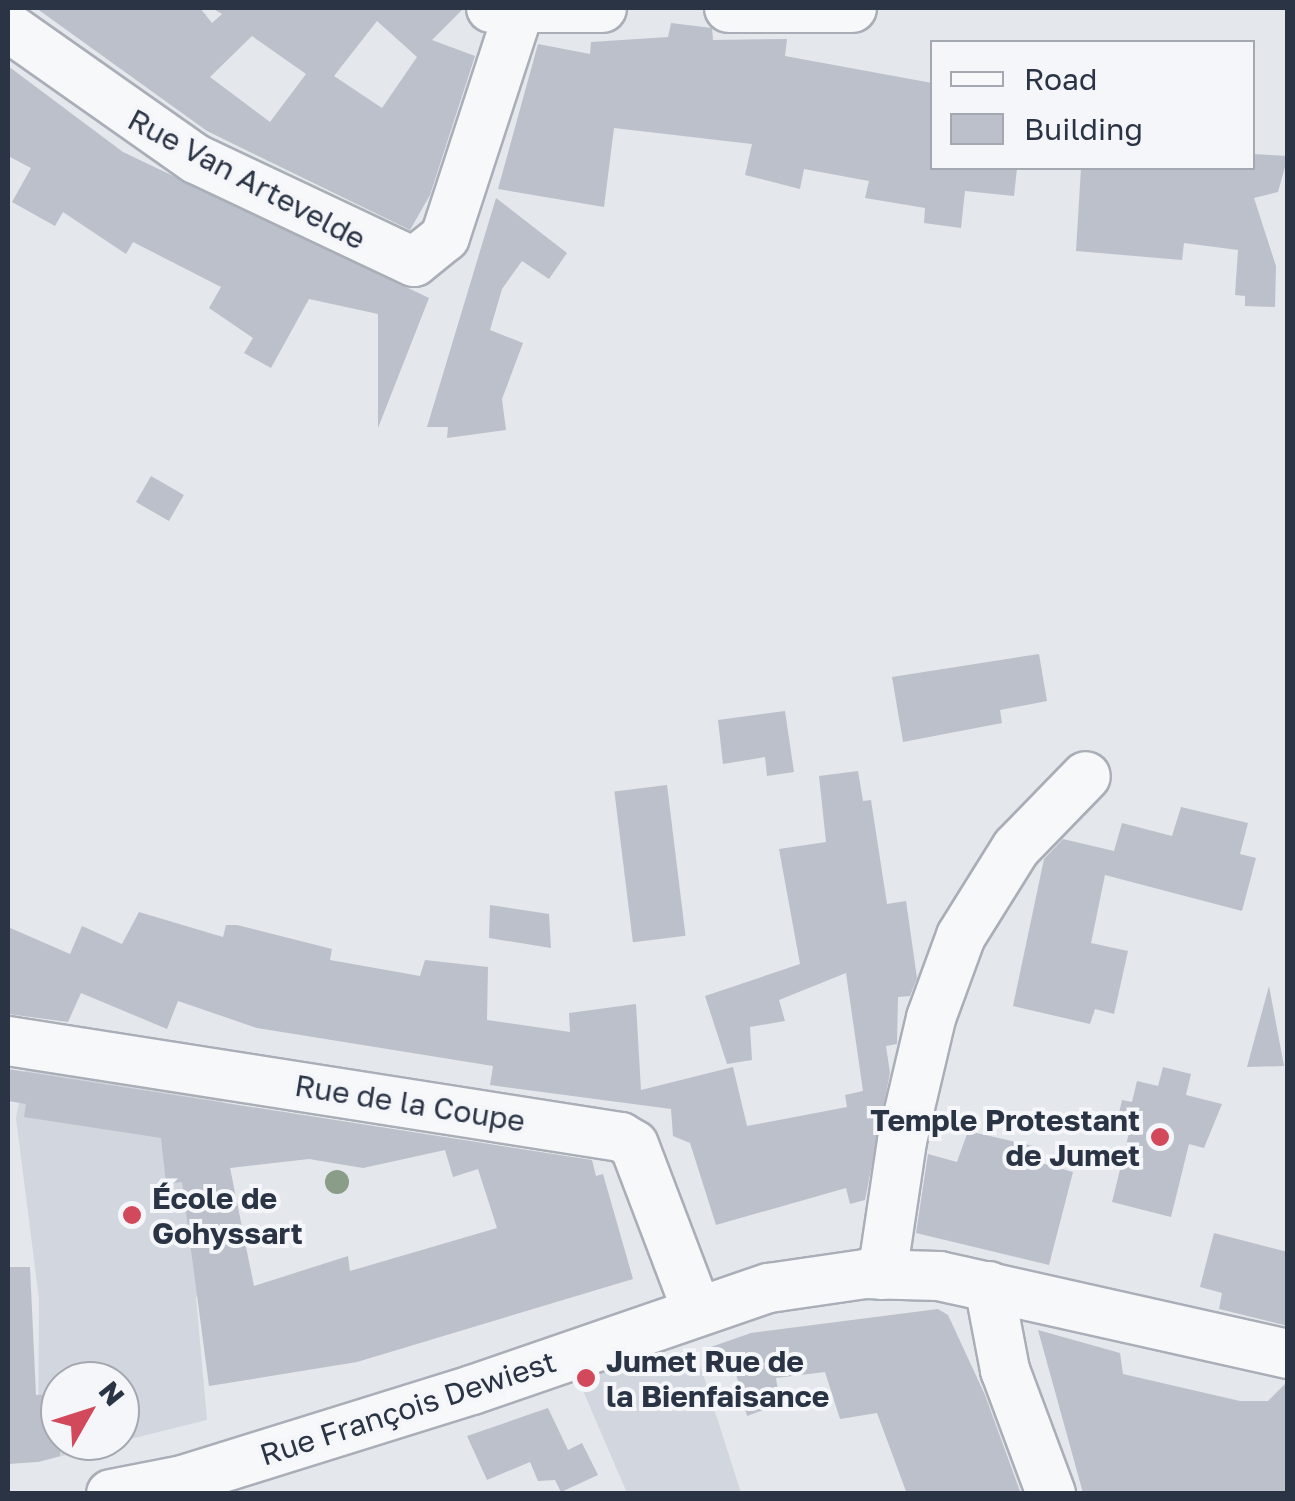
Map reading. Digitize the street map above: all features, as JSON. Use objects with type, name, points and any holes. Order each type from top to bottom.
[{"type":"street","points":[[505,10],[602,8]]},
{"type":"street","points":[[729,8],[852,8]]},
{"type":"street","name":"Rue Van Artevelde","points":[[8,26],[196,158],[414,262],[446,237],[505,10]]},
{"type":"street","points":[[882,1274],[902,1141],[931,1018],[961,936],[1016,848],[1086,776]]},
{"type":"street","name":"Rue de la Coupe","points":[[8,1041],[621,1137],[634,1145],[698,1311]]},
{"type":"street","name":"Rue François Dewiest","points":[[111,1494],[183,1480],[472,1390],[768,1288],[882,1274],[989,1286],[1288,1354]]},
{"type":"street","points":[[989,1286],[1005,1370],[1051,1494]]},
{"type":"shaded area","name":"École de Gohyssart","points":[[25,1070],[222,1095],[244,1292],[196,1297],[207,1420],[140,1437],[140,1361],[40,1361],[42,1461],[38,1462],[39,1299],[16,1118]]},
{"type":"shaded area","points":[[695,1349],[741,1493],[627,1493],[575,1372]]},
{"type":"building","points":[[36,8],[200,8],[212,23],[222,14],[212,8],[464,8],[432,40],[475,56],[430,195],[410,230],[207,131]],"holes":[[[377,21],[417,57],[382,108],[334,76]],[[252,36],[306,74],[270,122],[210,77]]]},
{"type":"building","points":[[671,23],[712,28],[713,40],[787,39],[785,56],[930,83],[930,170],[1017,170],[1014,196],[965,191],[961,228],[924,223],[925,208],[865,198],[869,181],[804,169],[800,189],[745,175],[752,144],[614,128],[604,207],[498,189],[538,44],[590,54],[591,42],[668,37]]},
{"type":"building","points":[[8,66],[123,152],[429,298],[378,428],[378,314],[309,299],[271,368],[244,353],[253,338],[209,308],[221,287],[133,242],[126,254],[63,212],[55,226],[12,202],[31,168],[8,156]]},
{"type":"building","points":[[1255,154],[1288,156],[1278,192],[1254,198],[1276,266],[1275,307],[1245,306],[1245,296],[1235,295],[1238,250],[1184,243],[1182,260],[1076,251],[1081,170],[1255,170]]},
{"type":"building","points":[[496,198],[567,253],[549,279],[522,261],[502,289],[490,330],[523,343],[502,399],[506,430],[447,438],[448,427],[427,427]]},
{"type":"building","points":[[151,476],[184,495],[169,521],[136,502]]},
{"type":"building","points":[[1039,654],[1047,701],[1000,710],[1002,723],[903,742],[892,677]]},
{"type":"building","points":[[785,711],[794,772],[767,776],[765,757],[723,764],[718,720]]},
{"type":"building","points":[[858,771],[863,801],[871,800],[887,904],[906,901],[917,978],[910,996],[898,997],[897,1044],[886,1046],[890,1073],[865,1200],[850,1204],[846,1188],[716,1225],[690,1143],[673,1136],[671,1109],[490,1085],[493,1066],[257,1028],[178,1001],[167,1029],[81,993],[68,1022],[8,1014],[8,927],[70,954],[82,926],[122,944],[139,912],[223,937],[226,925],[237,925],[332,949],[330,960],[420,976],[425,960],[488,967],[487,1020],[570,1032],[569,1013],[636,1004],[641,1090],[733,1067],[747,1126],[847,1107],[845,1095],[863,1091],[846,973],[779,1000],[785,1021],[750,1027],[752,1060],[727,1064],[705,996],[800,964],[779,849],[826,842],[819,776]]},
{"type":"building","points":[[667,785],[686,936],[633,942],[614,791]]},
{"type":"building","points":[[1181,807],[1248,823],[1240,854],[1256,858],[1242,911],[1105,875],[1091,943],[1128,951],[1114,1014],[1095,1009],[1090,1024],[1013,1006],[1044,859],[1063,839],[1114,851],[1122,823],[1172,836]]},
{"type":"building","points":[[490,905],[549,914],[551,948],[489,938]]},
{"type":"building","points":[[1269,986],[1284,1066],[1247,1067]]},
{"type":"building","name":"Temple Protestant de Jumet","points":[[1163,1067],[1191,1074],[1186,1095],[1222,1104],[1204,1148],[1189,1144],[1171,1217],[1112,1202],[1130,1129],[1116,1126],[1122,1100],[1132,1102],[1137,1081],[1158,1086]]},
{"type":"building","points":[[8,1069],[592,1160],[596,1176],[603,1174],[633,1279],[357,1362],[209,1386],[182,1182],[166,1184],[161,1138],[24,1117],[26,1104],[8,1101]],"holes":[[[445,1150],[453,1177],[478,1169],[497,1228],[350,1271],[348,1256],[254,1286],[230,1168],[309,1159],[363,1168]]]},
{"type":"building","points":[[968,1131],[1038,1147],[1034,1161],[1073,1172],[1049,1265],[916,1233],[928,1154],[957,1162]]},
{"type":"building","points":[[1214,1233],[1288,1252],[1288,1326],[1219,1309],[1222,1293],[1200,1287]]},
{"type":"building","points":[[8,1267],[30,1267],[42,1461],[8,1464]]},
{"type":"building","points":[[938,1309],[948,1315],[985,1395],[1021,1494],[907,1494],[877,1413],[840,1419],[825,1372],[776,1378],[780,1404],[747,1416],[734,1366],[716,1372],[708,1348],[751,1333]]},
{"type":"building","points":[[1038,1330],[1120,1353],[1123,1374],[1240,1401],[1268,1401],[1288,1381],[1288,1494],[1083,1493]]},
{"type":"building","points":[[548,1408],[568,1450],[582,1443],[598,1475],[561,1492],[555,1480],[538,1481],[530,1462],[487,1480],[467,1436]]},
{"type":"place","name":"Temple Protestant de Jumet","points":[[1160,1137]]},
{"type":"place","name":"École de Gohyssart","points":[[132,1215]]},
{"type":"place","name":"Jumet Rue de la Bienfaisance","points":[[586,1378]]}]
